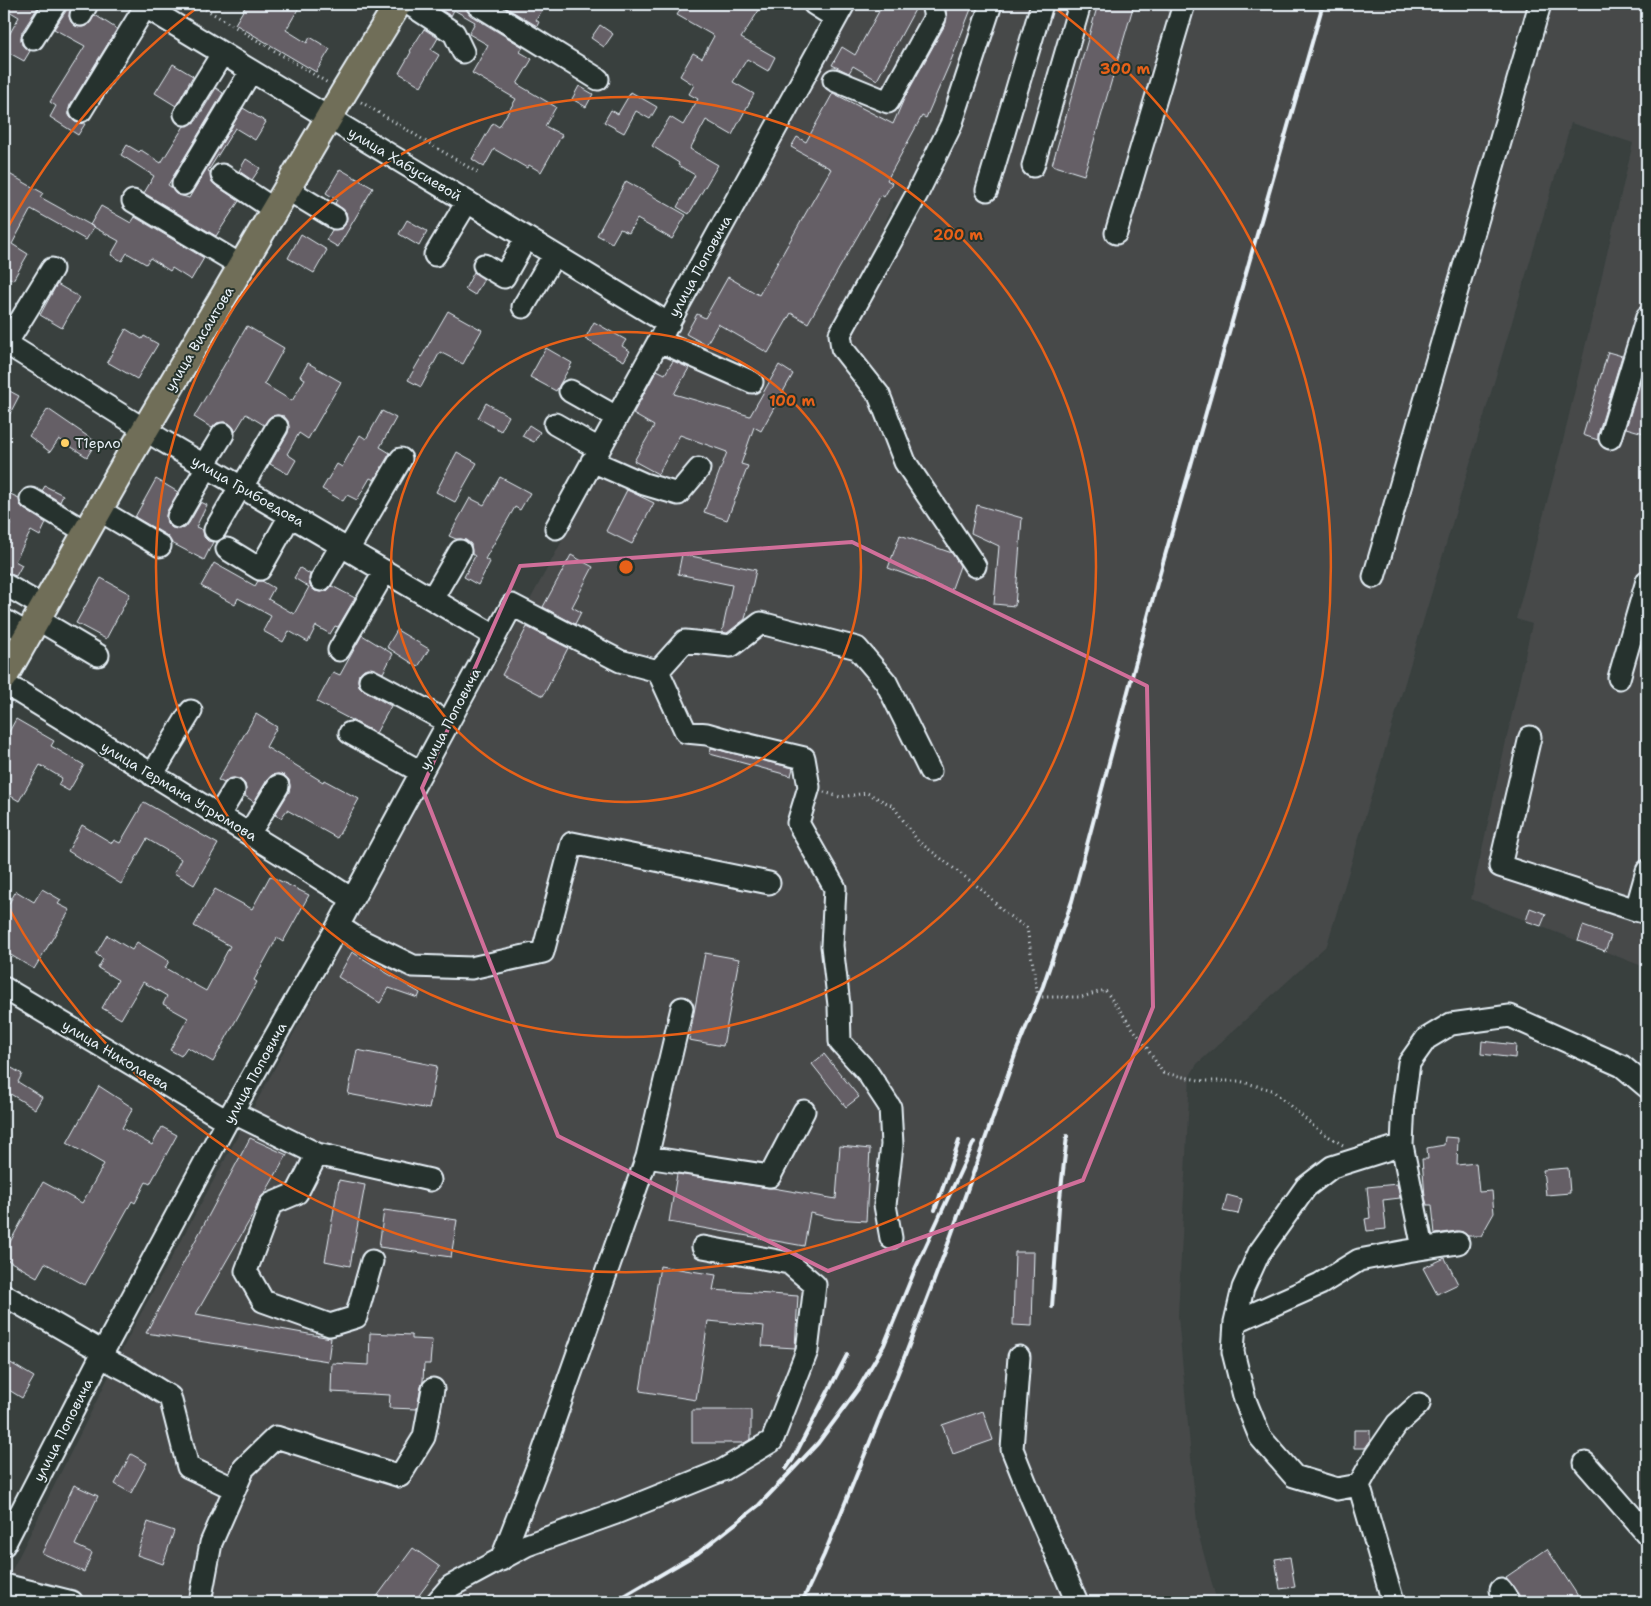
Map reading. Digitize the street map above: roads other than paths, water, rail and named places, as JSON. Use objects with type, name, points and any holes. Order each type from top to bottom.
[{"type":"main road","name":"улица Висаитова","points":[[4,677],[86,532],[328,118],[398,4]]},
{"type":"street","points":[[33,39],[55,4]]},
{"type":"street","points":[[409,4],[454,33],[463,52]]},
{"type":"street","points":[[477,4],[598,79]]},
{"type":"street","points":[[814,4],[840,11]]},
{"type":"street","points":[[834,80],[888,102],[935,17],[932,4]]},
{"type":"street","points":[[975,566],[905,462],[878,395],[842,348],[840,334],[918,192],[951,125],[991,4]]},
{"type":"street","points":[[987,190],[1042,4]]},
{"type":"street","points":[[1032,166],[1080,4]]},
{"type":"street","points":[[1116,233],[1184,4]]},
{"type":"street","points":[[1374,577],[1540,4]]},
{"type":"street","points":[[81,111],[143,5]]},
{"type":"street","name":"улица Хабусиевой","points":[[143,5],[554,255],[664,332],[752,382]]},
{"type":"street","name":"улица Поповича","points":[[556,528],[840,11]]},
{"type":"street","points":[[186,114],[222,54]]},
{"type":"street","points":[[183,184],[252,71]]},
{"type":"street","points":[[222,176],[335,218]]},
{"type":"street","points":[[133,201],[242,266]]},
{"type":"street","points":[[435,255],[467,202]]},
{"type":"street","points":[[484,265],[504,277],[526,238]]},
{"type":"street","points":[[523,306],[554,255]]},
{"type":"street","points":[[7,350],[52,269]]},
{"type":"street","points":[[1610,438],[1647,317]]},
{"type":"street","name":"улица Грибоедова","points":[[7,350],[495,636]]},
{"type":"street","points":[[570,391],[616,417]]},
{"type":"street","points":[[555,424],[596,455],[644,484],[678,494],[699,470]]},
{"type":"street","points":[[215,530],[269,427]]},
{"type":"street","points":[[178,517],[223,434]]},
{"type":"street","points":[[321,580],[344,548],[401,459]]},
{"type":"street","points":[[31,499],[86,532]]},
{"type":"street","points":[[99,510],[160,546]]},
{"type":"street","points":[[227,550],[260,569],[290,516]]},
{"type":"street","points":[[432,599],[460,551]]},
{"type":"street","points":[[339,650],[385,572]]},
{"type":"street","points":[[1619,678],[1647,581]]},
{"type":"street","points":[[4,584],[36,620],[98,655]]},
{"type":"street","name":"улица Поповича","points":[[4,1545],[102,1355],[230,1116],[338,926],[512,605],[620,661],[658,671]]},
{"type":"street","points":[[4,620],[36,620]]},
{"type":"street","points":[[891,1238],[885,1205],[892,1145],[890,1107],[867,1072],[840,1042],[832,946],[835,888],[798,823],[809,787],[804,758],[707,734],[686,732],[658,671],[685,641],[731,646],[760,623],[857,648],[886,682],[930,771]]},
{"type":"street","points":[[370,680],[448,722]]},
{"type":"street","name":"улица Германа Угрюмова","points":[[4,685],[19,692],[352,899]]},
{"type":"street","points":[[152,775],[191,711]]},
{"type":"street","points":[[350,733],[421,772]]},
{"type":"street","points":[[1530,737],[1500,866],[1641,912],[1647,871]]},
{"type":"street","points":[[249,834],[278,786]]},
{"type":"street","points":[[219,816],[234,790]]},
{"type":"street","points":[[338,926],[358,939],[413,966],[472,968],[543,952],[572,843],[769,883]]},
{"type":"street","name":"улица Николаева","points":[[4,988],[230,1116],[317,1154],[430,1180]]},
{"type":"street","points":[[501,1560],[542,1455],[647,1157],[682,1008]]},
{"type":"street","points":[[1423,1248],[1402,1145],[1404,1101],[1409,1063],[1426,1039],[1451,1024],[1510,1016],[1622,1066],[1647,1087]]},
{"type":"street","points":[[647,1157],[770,1176],[804,1111]]},
{"type":"street","points":[[1359,1485],[1337,1489],[1294,1476],[1260,1437],[1245,1400],[1233,1352],[1235,1322],[1243,1288],[1259,1253],[1306,1187],[1332,1167],[1402,1145]]},
{"type":"street","points":[[317,1154],[297,1193],[271,1204],[246,1272],[264,1301],[330,1325],[356,1317],[372,1261]]},
{"type":"street","points":[[1235,1322],[1320,1284],[1359,1260],[1458,1243]]},
{"type":"street","points":[[437,1602],[451,1586],[527,1546],[723,1470],[772,1441],[807,1351],[815,1285],[789,1263],[703,1247]]},
{"type":"street","points":[[4,1295],[170,1397],[188,1467],[235,1489]]},
{"type":"street","points":[[1019,1357],[1012,1449],[1077,1602]]},
{"type":"street","points":[[200,1602],[212,1543],[244,1468],[276,1437],[400,1476],[424,1437],[433,1389]]},
{"type":"street","points":[[1392,1602],[1359,1485],[1396,1424],[1419,1404]]},
{"type":"street","points":[[1585,1463],[1647,1534]]},
{"type":"street","points":[[4,1585],[72,1602]]},
{"type":"railway","points":[[802,1602],[824,1555],[948,1244],[1016,1052],[1043,986],[1072,901],[1154,594],[1323,4]]},
{"type":"railway","points":[[1052,1307],[1059,1207],[1067,1136]]},
{"type":"railway","points":[[935,1210],[959,1141]]},
{"type":"railway","points":[[614,1602],[698,1553],[759,1505],[818,1443],[858,1389],[884,1345],[916,1267],[974,1142]]},
{"type":"railway","points":[[786,1469],[847,1355]]},
{"type":"place","name":"Т1ерло","points":[[65,443]]}]
